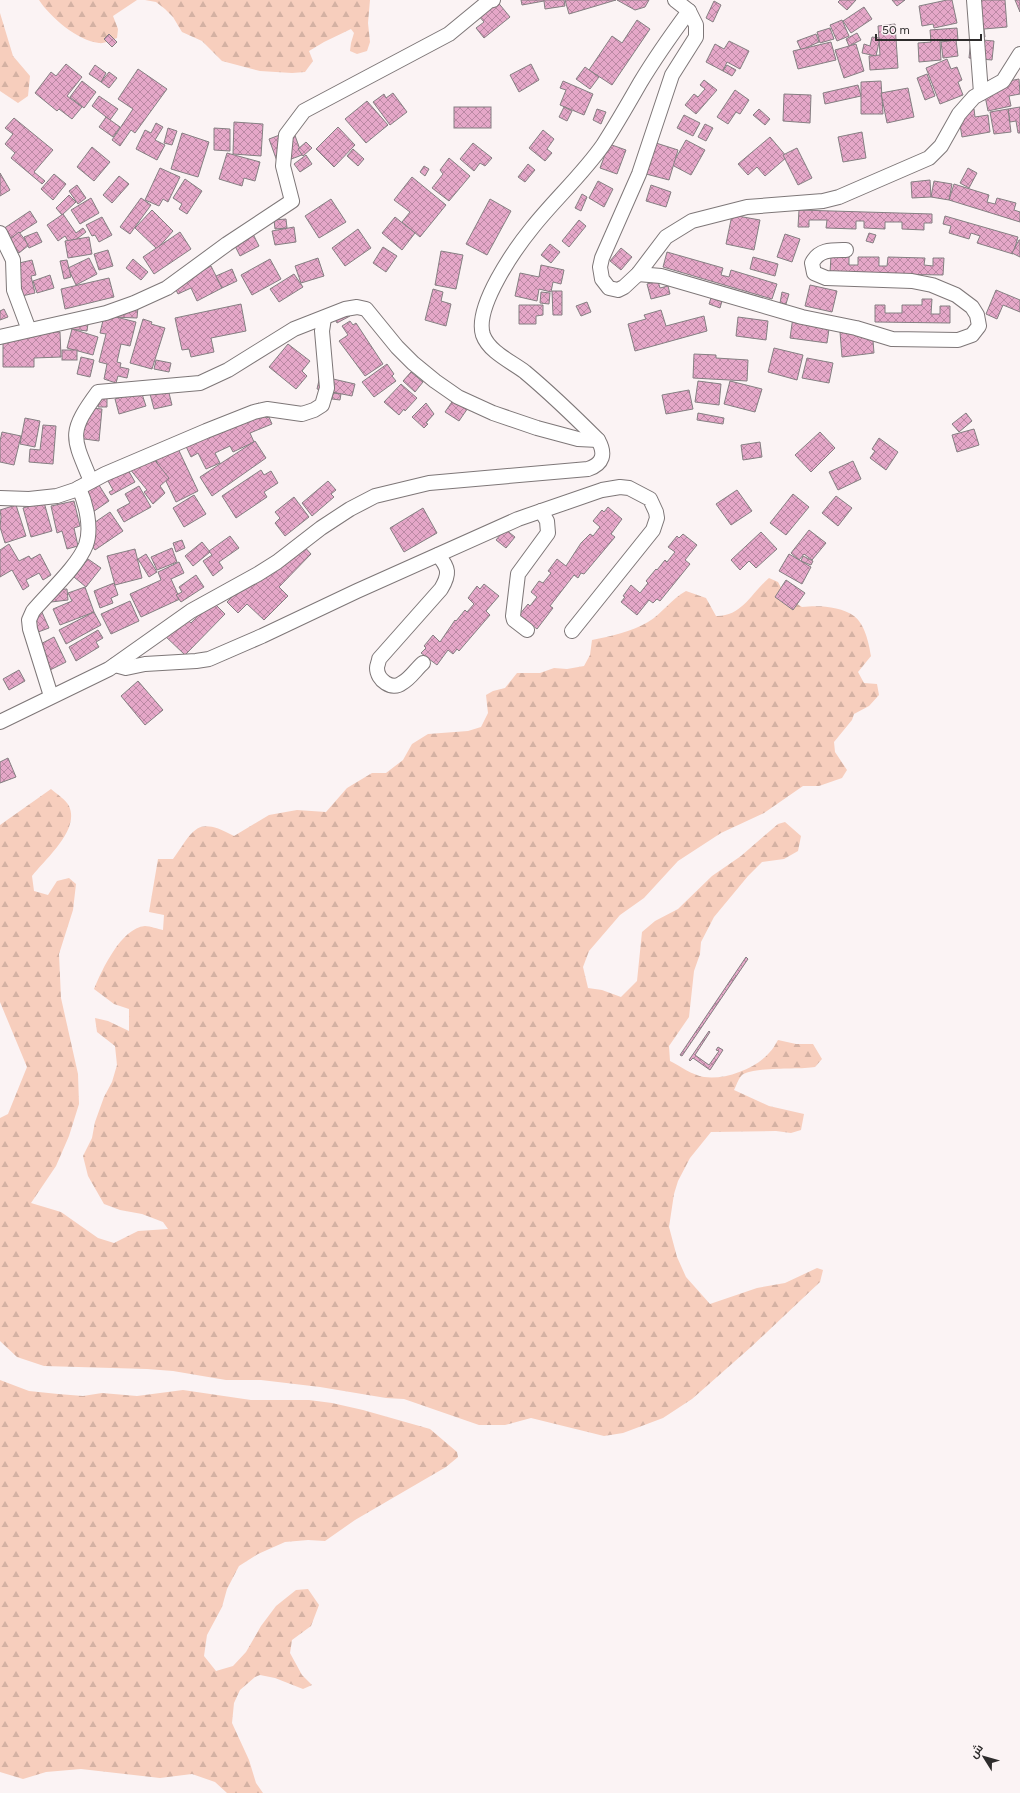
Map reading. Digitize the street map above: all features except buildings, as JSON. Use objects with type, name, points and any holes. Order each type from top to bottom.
[{"type":"street","points":[[0,337],[106,313],[134,303],[167,288],[228,244],[292,201],[283,166],[286,134],[304,111],[449,34],[489,1],[493,0]]},
{"type":"street","points":[[675,0],[689,11],[696,25],[696,37],[672,75],[639,174],[602,258],[600,273],[604,284],[613,290],[618,290],[624,287],[638,274],[666,237],[692,221],[747,207],[822,201],[839,197],[929,158],[941,146],[959,114],[974,96],[1003,81],[1008,76],[1020,54]]},
{"type":"street","points":[[974,0],[981,93]]},
{"type":"street","points":[[0,722],[115,665],[191,611],[258,574],[277,562],[350,508],[375,496],[430,483],[588,469],[595,467],[603,458],[603,452],[598,440],[525,373],[491,348],[483,335],[483,314],[489,296],[519,246],[532,227],[573,183],[602,145],[641,82],[689,11]]},
{"type":"street","points":[[0,233],[13,260],[14,290],[29,330]]},
{"type":"street","points":[[638,274],[661,276],[802,317],[856,328],[892,339],[958,340],[969,337],[977,329],[978,319],[972,307],[956,295],[942,289],[918,282],[826,278],[814,273],[812,263],[820,253],[830,250],[846,250]]},
{"type":"street","points":[[91,481],[77,447],[76,430],[79,420],[98,392],[200,383],[228,370],[294,329],[357,307],[366,309],[397,347],[413,363],[434,381],[458,397],[493,414],[537,428],[578,439],[598,440]]},
{"type":"street","points":[[0,498],[29,499],[57,496],[79,488],[91,481],[206,431],[254,412],[267,409],[302,414],[322,405],[327,388],[322,331],[324,318]]},
{"type":"street","points":[[115,665],[126,668],[145,664],[209,659],[518,519],[602,490],[620,487],[637,491],[650,499],[656,512],[657,518],[653,530],[572,632]]},
{"type":"street","points":[[51,696],[30,629],[29,620],[33,611],[78,561],[86,545],[89,528],[83,499],[79,488]]},
{"type":"street","points":[[526,630],[514,620],[513,616],[517,581],[521,570],[548,533],[547,521],[541,511]]},
{"type":"street","points":[[423,663],[402,684],[396,686],[390,685],[382,680],[377,669],[379,659],[442,589],[448,577],[448,570],[445,563],[438,555]]},
{"type":"green space","points":[[39,0],[137,0],[113,16],[118,29],[117,38],[101,43],[82,38],[65,27],[50,14]]},
{"type":"green space","points":[[145,0],[370,0],[368,23],[370,42],[367,51],[357,54],[350,51],[354,33],[351,29],[309,51],[313,61],[305,72],[292,73],[260,71],[222,61],[202,41],[182,32],[173,17],[165,9],[156,2]]},
{"type":"green space","points":[[0,13],[13,56],[30,76],[28,96],[18,103],[0,91]]},
{"type":"green space","points":[[769,578],[778,582],[786,597],[802,607],[822,606],[842,610],[854,616],[864,629],[871,656],[858,672],[864,683],[877,684],[879,695],[869,706],[854,714],[852,720],[834,742],[835,752],[847,770],[842,778],[819,786],[803,786],[764,813],[721,833],[678,861],[644,898],[620,915],[589,951],[583,967],[588,988],[602,990],[621,997],[637,981],[642,932],[655,921],[678,909],[712,876],[741,856],[778,824],[785,822],[801,836],[798,851],[784,859],[762,862],[748,876],[714,917],[701,942],[700,954],[694,971],[689,1017],[669,1046],[670,1061],[686,1070],[704,1077],[721,1077],[739,1072],[756,1064],[774,1047],[778,1040],[796,1044],[813,1044],[822,1059],[815,1067],[765,1070],[746,1073],[741,1076],[734,1090],[769,1106],[804,1114],[801,1130],[791,1133],[776,1131],[711,1132],[690,1158],[678,1181],[674,1194],[669,1227],[677,1257],[686,1277],[710,1304],[757,1288],[785,1283],[817,1268],[823,1270],[820,1282],[751,1347],[692,1399],[663,1418],[623,1433],[604,1436],[531,1418],[505,1425],[479,1425],[404,1399],[386,1398],[320,1387],[261,1380],[226,1380],[173,1371],[147,1369],[44,1366],[17,1357],[0,1341],[0,1118],[8,1114],[27,1067],[0,1002],[0,825],[51,789],[68,804],[71,815],[70,825],[66,834],[53,852],[32,876],[34,891],[48,895],[57,881],[69,878],[76,884],[73,910],[59,954],[61,998],[78,1074],[79,1104],[69,1136],[56,1166],[31,1203],[61,1212],[98,1238],[114,1243],[138,1231],[168,1229],[163,1222],[142,1214],[120,1210],[104,1204],[88,1176],[83,1156],[92,1138],[95,1122],[104,1097],[112,1082],[117,1065],[115,1046],[97,1032],[95,1018],[108,1021],[129,1031],[129,1009],[114,1004],[94,989],[107,961],[120,942],[128,934],[145,926],[163,930],[164,915],[149,912],[158,859],[173,859],[192,833],[204,826],[221,830],[234,836],[269,815],[297,810],[326,812],[347,788],[372,773],[386,773],[403,760],[412,744],[428,734],[468,731],[481,727],[488,713],[486,695],[493,691],[505,688],[517,673],[540,673],[554,668],[567,669],[584,666],[590,655],[592,640],[621,633],[648,622],[686,591],[706,598],[716,616],[733,612],[746,603]]},
{"type":"green space","points":[[0,1380],[29,1391],[83,1396],[102,1393],[137,1396],[183,1390],[251,1400],[309,1400],[332,1403],[430,1429],[457,1452],[458,1457],[446,1467],[355,1520],[325,1541],[308,1540],[285,1542],[258,1554],[239,1566],[227,1589],[222,1607],[207,1635],[204,1656],[216,1671],[233,1666],[246,1652],[261,1626],[276,1606],[296,1590],[308,1589],[319,1605],[311,1626],[292,1640],[290,1653],[302,1675],[312,1685],[303,1689],[275,1678],[260,1675],[255,1677],[240,1690],[234,1703],[232,1723],[249,1760],[256,1783],[263,1793],[227,1793],[215,1782],[192,1774],[160,1778],[81,1769],[46,1772],[23,1779],[0,1772]]}]
